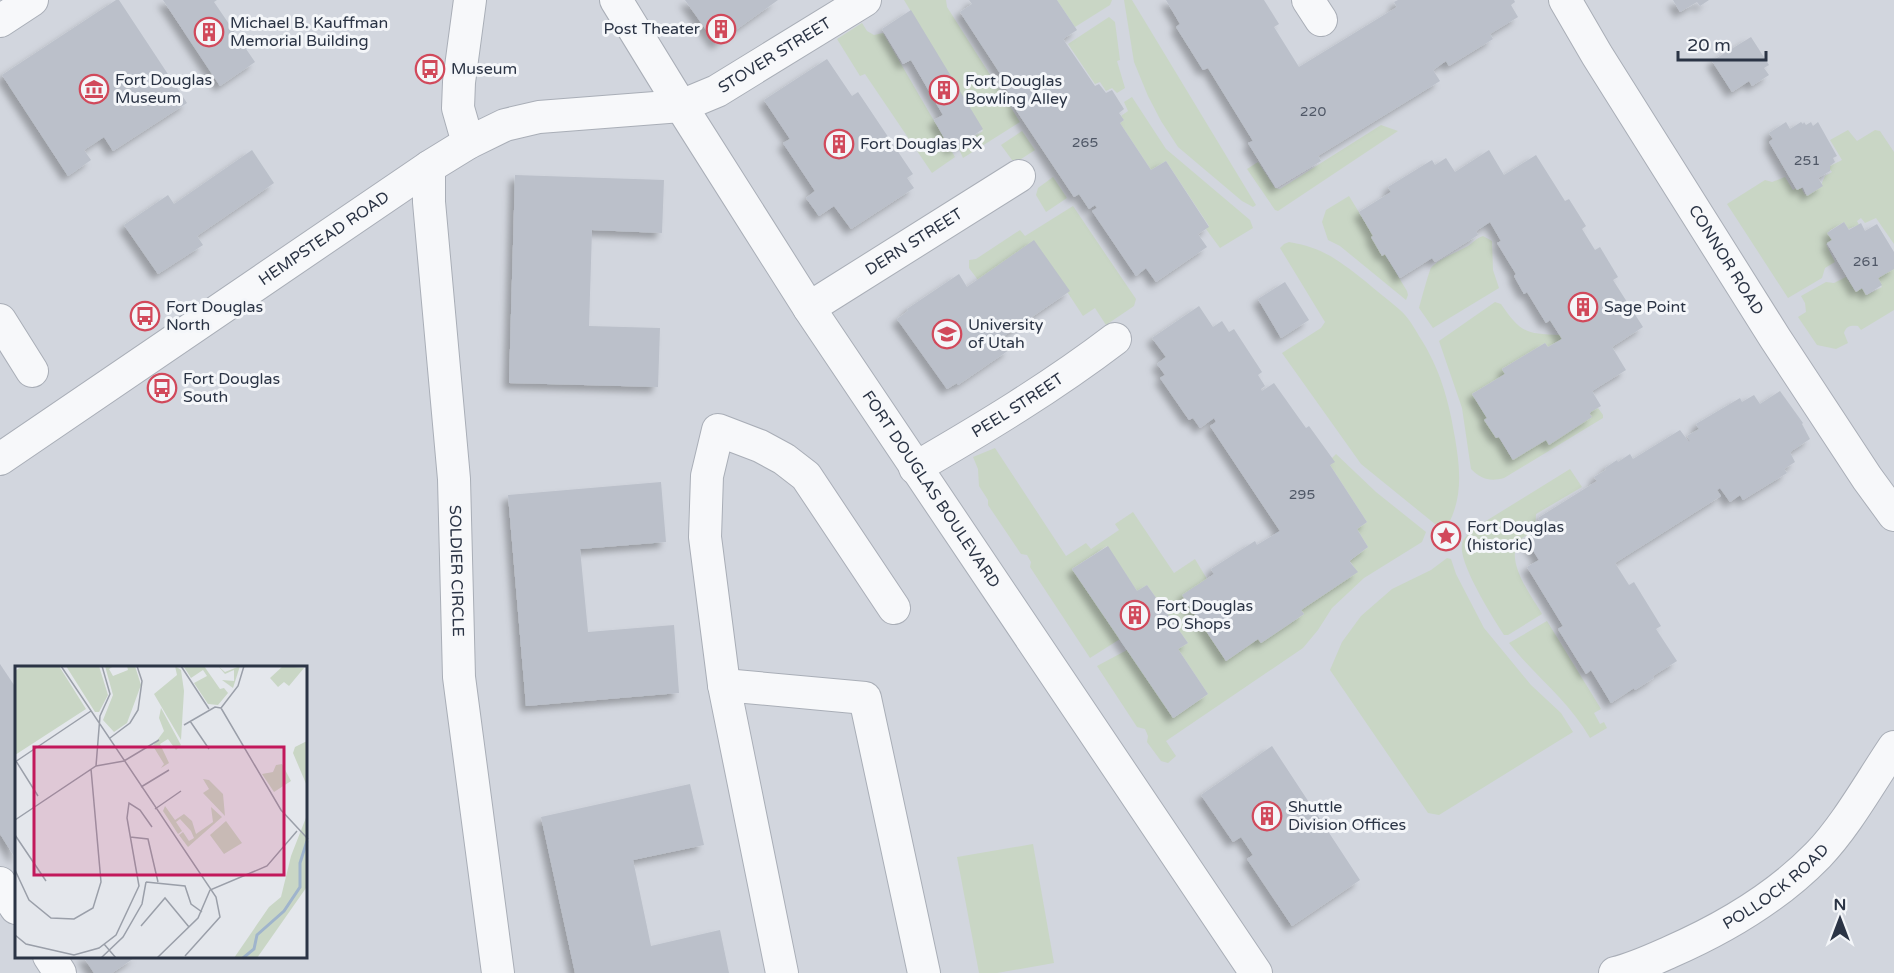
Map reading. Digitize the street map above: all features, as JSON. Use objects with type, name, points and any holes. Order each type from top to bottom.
[{"type":"street","points":[[0,21],[32,0]]},
{"type":"street","points":[[468,143],[458,108],[459,82],[470,0]]},
{"type":"street","name":"FORT DOUGLAS BOULEVARD","points":[[616,0],[809,308],[1256,973]]},
{"type":"street","name":"STOVER STREET","points":[[681,106],[717,91],[865,0]]},
{"type":"street","name":"CONNOR ROAD","points":[[1565,0],[1781,348],[1866,478],[1894,515]]},
{"type":"street","name":"HEMPSTEAD ROAD","points":[[0,459],[429,167],[468,143],[505,125],[539,117],[681,106]]},
{"type":"street","name":"SOLDIER CIRCLE","points":[[429,167],[429,202],[454,479],[459,677],[498,973]]},
{"type":"street","name":"DERN STREET","points":[[809,308],[1019,176]]},
{"type":"street","points":[[0,320],[32,371]]},
{"type":"street","name":"PEEL STREET","points":[[915,468],[1012,411],[1115,339]]},
{"type":"street","points":[[782,973],[724,685],[705,537],[707,476],[718,430],[776,455],[806,477],[894,608]]},
{"type":"street","points":[[724,685],[865,698],[924,973]]},
{"type":"street","name":"POLLOCK ROAD","points":[[1615,973],[1631,969],[1704,938],[1766,901],[1818,855],[1837,832],[1894,747]]},
{"type":"street","points":[[0,883],[15,906]]},
{"type":"street","points":[[50,958],[60,973]]},
{"type":"shaded area","name":"University of Utah","points":[[0,0],[1894,0],[1894,973],[0,973]]},
{"type":"green space","points":[[904,0],[946,0],[947,7],[1020,122],[963,158],[958,147],[983,131]]},
{"type":"green space","points":[[1057,0],[1112,0],[1110,5],[1075,27]]},
{"type":"green space","points":[[1124,0],[1132,0],[1256,205],[1253,207],[1242,201],[1178,147],[1161,121],[1134,62]]},
{"type":"green space","points":[[1109,17],[1115,22],[1120,60],[1117,61],[1125,88],[1117,93],[1112,88],[1106,91],[1100,82],[1095,84],[1068,44]]},
{"type":"green space","points":[[862,23],[867,31],[874,35],[883,33],[955,157],[932,173],[865,74],[860,76],[837,39]]},
{"type":"green space","points":[[1132,97],[1166,149],[1250,220],[1253,228],[1220,248],[1206,229],[1209,226],[1166,161],[1151,170],[1120,123],[1124,120],[1121,116],[1128,111],[1124,102]]},
{"type":"green space","points":[[1381,125],[1398,131],[1278,211],[1275,210],[1247,169],[1258,162],[1275,188],[1280,189]]},
{"type":"green space","points":[[1848,130],[1857,141],[1875,130],[1880,131],[1894,152],[1894,244],[1876,218],[1865,223],[1861,218],[1857,221],[1859,225],[1848,229],[1844,222],[1829,231],[1834,241],[1826,244],[1835,262],[1825,268],[1822,278],[1788,298],[1727,204],[1765,180],[1772,182],[1785,177],[1793,190],[1800,186],[1805,195],[1821,185],[1825,176],[1832,172],[1828,167],[1842,160],[1830,140]]},
{"type":"green space","points":[[1022,131],[1035,150],[1018,161],[1012,160],[1001,145]]},
{"type":"green space","points":[[1053,177],[1067,198],[1046,212],[1036,195],[1038,188]]},
{"type":"green space","points":[[1349,196],[1407,291],[1406,300],[1340,246],[1328,240],[1322,222],[1326,210]]},
{"type":"green space","points":[[1073,206],[1136,299],[1134,306],[1106,325],[1095,308],[1083,316],[1034,241],[978,280],[969,268],[969,260],[976,259],[1020,230],[1025,236]]},
{"type":"green space","points":[[1483,236],[1492,241],[1493,270],[1499,288],[1433,328],[1419,308],[1431,268]]},
{"type":"green space","points":[[1289,242],[1321,251],[1355,274],[1403,313],[1426,348],[1447,398],[1457,449],[1459,471],[1457,502],[1449,523],[1435,524],[1361,464],[1282,353],[1321,328],[1325,322],[1280,248]]},
{"type":"green space","points":[[1894,267],[1894,310],[1861,330],[1858,326],[1847,327],[1844,333],[1848,343],[1836,349],[1817,345],[1798,317],[1806,312],[1801,296],[1826,282],[1834,283],[1846,277],[1855,291],[1862,288],[1867,295],[1882,287],[1877,279]]},
{"type":"green space","points":[[1495,302],[1501,304],[1514,321],[1525,330],[1539,334],[1560,335],[1562,339],[1548,347],[1545,343],[1502,369],[1505,374],[1472,394],[1512,459],[1591,413],[1589,409],[1598,408],[1603,418],[1504,478],[1490,480],[1471,469],[1462,408],[1439,341]]},
{"type":"green space","points":[[995,448],[1066,556],[1086,543],[1091,549],[1119,530],[1115,524],[1133,512],[1174,573],[1195,559],[1207,579],[1183,596],[1226,661],[1258,639],[1261,643],[1304,614],[1301,610],[1357,572],[1350,561],[1368,547],[1357,529],[1367,522],[1330,465],[1336,454],[1376,492],[1426,532],[1422,542],[1364,578],[1332,608],[1303,648],[1166,741],[1176,756],[1168,763],[1161,761],[1147,742],[1148,736],[1145,729],[1137,727],[1097,666],[1127,650],[1174,718],[1208,694],[1178,649],[1188,643],[1147,585],[1137,591],[1107,546],[1072,569],[1120,639],[1090,658],[1030,567],[1031,562],[1027,555],[1021,554],[988,505],[988,500],[979,486],[978,469],[973,457]]},
{"type":"green space","points":[[1570,469],[1582,487],[1536,514],[1535,529],[1520,540],[1516,548],[1515,557],[1521,578],[1542,614],[1508,635],[1504,635],[1465,564],[1462,544],[1473,529]]},
{"type":"green space","points":[[1447,558],[1451,559],[1456,574],[1484,628],[1531,685],[1561,713],[1573,732],[1439,815],[1428,813],[1330,670],[1342,642],[1361,616],[1392,589],[1431,570]]},
{"type":"green space","points":[[1547,621],[1601,709],[1594,713],[1600,724],[1604,722],[1607,728],[1590,738],[1562,700],[1509,643]]},
{"type":"green space","points":[[1033,844],[1054,963],[997,973],[979,973],[957,857]]},
{"type":"building","name":"Fort Douglas Museum","points":[[119,0],[187,103],[113,151],[104,137],[84,150],[91,160],[68,176],[2,75]]},
{"type":"building","name":"Michael B. Kauffman Memorial Building","points":[[163,0],[217,0],[214,2],[255,62],[220,86]]},
{"type":"building","name":"Post Theater","points":[[685,0],[778,0],[716,44]]},
{"type":"building","points":[[969,0],[1057,0],[1077,30],[1063,39],[1095,86],[1099,84],[1106,93],[1112,90],[1124,109],[1119,113],[1124,120],[1120,123],[1151,170],[1166,161],[1209,227],[1198,234],[1207,247],[1156,282],[1146,268],[1136,276],[1092,211],[1097,208],[1095,205],[1089,209],[1079,194],[1074,197],[1014,107],[1017,105],[1002,82],[1010,77],[1008,75],[1003,78],[960,12],[972,4]]},
{"type":"building","points":[[1166,0],[1264,0],[1279,24],[1274,27],[1299,67],[1397,7],[1394,2],[1398,0],[1514,0],[1515,2],[1511,5],[1518,17],[1490,34],[1493,39],[1449,66],[1446,61],[1433,70],[1440,81],[1318,156],[1321,161],[1276,188],[1248,143],[1253,141],[1208,68],[1203,70],[1176,27],[1180,24]]},
{"type":"building","points":[[1673,0],[1709,0],[1700,6],[1697,2],[1680,12]]},
{"type":"building","name":"Fort Douglas Bowling Alley","points":[[911,10],[983,129],[951,150],[934,120],[943,115],[911,60],[903,64],[882,29]]},
{"type":"building","points":[[1751,37],[1769,65],[1764,68],[1769,75],[1752,86],[1749,81],[1732,92],[1712,61]]},
{"type":"building","name":"Fort Douglas PX","points":[[827,59],[852,96],[858,92],[913,174],[907,178],[914,188],[851,229],[834,206],[819,216],[806,198],[815,191],[783,143],[790,139],[764,100]]},
{"type":"building","points":[[1786,122],[1790,129],[1801,122],[1806,125],[1811,122],[1813,126],[1818,122],[1837,156],[1833,158],[1835,162],[1830,166],[1830,171],[1818,178],[1823,186],[1807,196],[1803,187],[1797,190],[1769,142],[1773,139],[1769,133]]},
{"type":"building","points":[[252,150],[274,183],[197,236],[203,245],[158,274],[124,225],[168,195],[174,204]]},
{"type":"building","name":"Sage Point","points":[[1489,150],[1504,175],[1536,155],[1565,201],[1569,199],[1586,226],[1582,229],[1595,250],[1600,247],[1618,277],[1613,280],[1643,327],[1612,347],[1626,370],[1592,391],[1601,406],[1589,413],[1592,417],[1549,445],[1546,440],[1513,460],[1499,437],[1496,438],[1484,420],[1487,418],[1472,394],[1505,374],[1502,369],[1545,343],[1548,347],[1562,339],[1550,320],[1546,323],[1527,292],[1524,294],[1514,276],[1516,274],[1497,243],[1501,241],[1490,222],[1476,231],[1478,235],[1435,262],[1432,258],[1400,278],[1385,254],[1382,256],[1359,212],[1391,192],[1388,187],[1432,160],[1435,165],[1446,158],[1455,172]]},
{"type":"building","points":[[515,175],[664,180],[662,233],[592,230],[589,326],[660,328],[658,387],[509,383]]},
{"type":"building","points":[[1844,222],[1849,230],[1861,223],[1865,231],[1877,224],[1894,252],[1894,269],[1878,278],[1882,285],[1866,295],[1862,288],[1856,292],[1827,243],[1832,240],[1827,233]]},
{"type":"building","points":[[1034,240],[1070,291],[1001,338],[1009,350],[958,385],[957,383],[947,389],[897,319],[908,311],[907,309],[959,274],[967,287]]},
{"type":"building","points":[[1285,282],[1309,320],[1281,338],[1258,299]]},
{"type":"building","points":[[1199,306],[1213,327],[1222,321],[1229,332],[1234,329],[1262,372],[1258,375],[1265,386],[1261,389],[1262,391],[1274,383],[1306,428],[1309,426],[1335,462],[1330,465],[1367,522],[1357,529],[1368,547],[1349,561],[1358,572],[1301,610],[1304,614],[1261,643],[1258,639],[1226,661],[1182,595],[1214,574],[1211,569],[1255,541],[1257,545],[1280,531],[1210,426],[1216,422],[1214,418],[1200,428],[1193,418],[1189,420],[1160,378],[1165,375],[1157,364],[1166,357],[1152,338]]},
{"type":"building","points":[[1780,391],[1803,423],[1810,439],[1790,452],[1795,462],[1784,469],[1787,473],[1743,500],[1740,495],[1730,502],[1720,488],[1717,490],[1721,496],[1615,563],[1629,585],[1634,582],[1661,626],[1656,629],[1677,661],[1653,676],[1654,678],[1611,703],[1591,670],[1586,674],[1558,629],[1563,626],[1527,567],[1539,560],[1527,541],[1546,529],[1538,518],[1597,481],[1594,477],[1617,460],[1618,462],[1630,454],[1633,459],[1680,430],[1689,442],[1687,436],[1699,429],[1696,424],[1740,398],[1742,402],[1754,395],[1760,404]]},
{"type":"building","points":[[661,482],[666,542],[580,549],[588,632],[674,625],[679,693],[526,706],[508,495]]},
{"type":"building","name":"Fort Douglas PO Shops","points":[[1108,546],[1137,591],[1147,585],[1188,643],[1178,649],[1208,694],[1173,718],[1072,569]]},
{"type":"building","points":[[0,664],[15,686],[15,857],[0,834]]},
{"type":"building","name":"Shuttle Division Offices","points":[[1272,746],[1360,880],[1292,926],[1247,859],[1253,855],[1241,837],[1233,842],[1201,795]]},
{"type":"building","points":[[690,784],[704,845],[633,860],[651,946],[720,930],[729,973],[575,973],[541,817]]},
{"type":"building","points":[[84,958],[134,958],[112,973],[94,973]]},
{"type":"place","name":"Post Theater","points":[[721,29]]},
{"type":"place","name":"Michael B. Kauffman Memorial Building","points":[[209,32]]},
{"type":"place","name":"Museum","points":[[430,69]]},
{"type":"place","name":"Fort Douglas Museum","points":[[94,89]]},
{"type":"place","name":"Fort Douglas Bowling Alley","points":[[944,90]]},
{"type":"place","name":"Fort Douglas PX","points":[[839,144]]},
{"type":"place","name":"Sage Point","points":[[1583,307]]},
{"type":"place","name":"Fort Douglas North","points":[[145,316]]},
{"type":"place","name":"University of Utah","points":[[947,334]]},
{"type":"place","name":"Fort Douglas South","points":[[162,388]]},
{"type":"place","name":"Fort Douglas (historic)","points":[[1446,536]]},
{"type":"place","name":"Fort Douglas PO Shops","points":[[1135,615]]},
{"type":"place","name":"Shuttle Division Offices","points":[[1267,816]]}]
